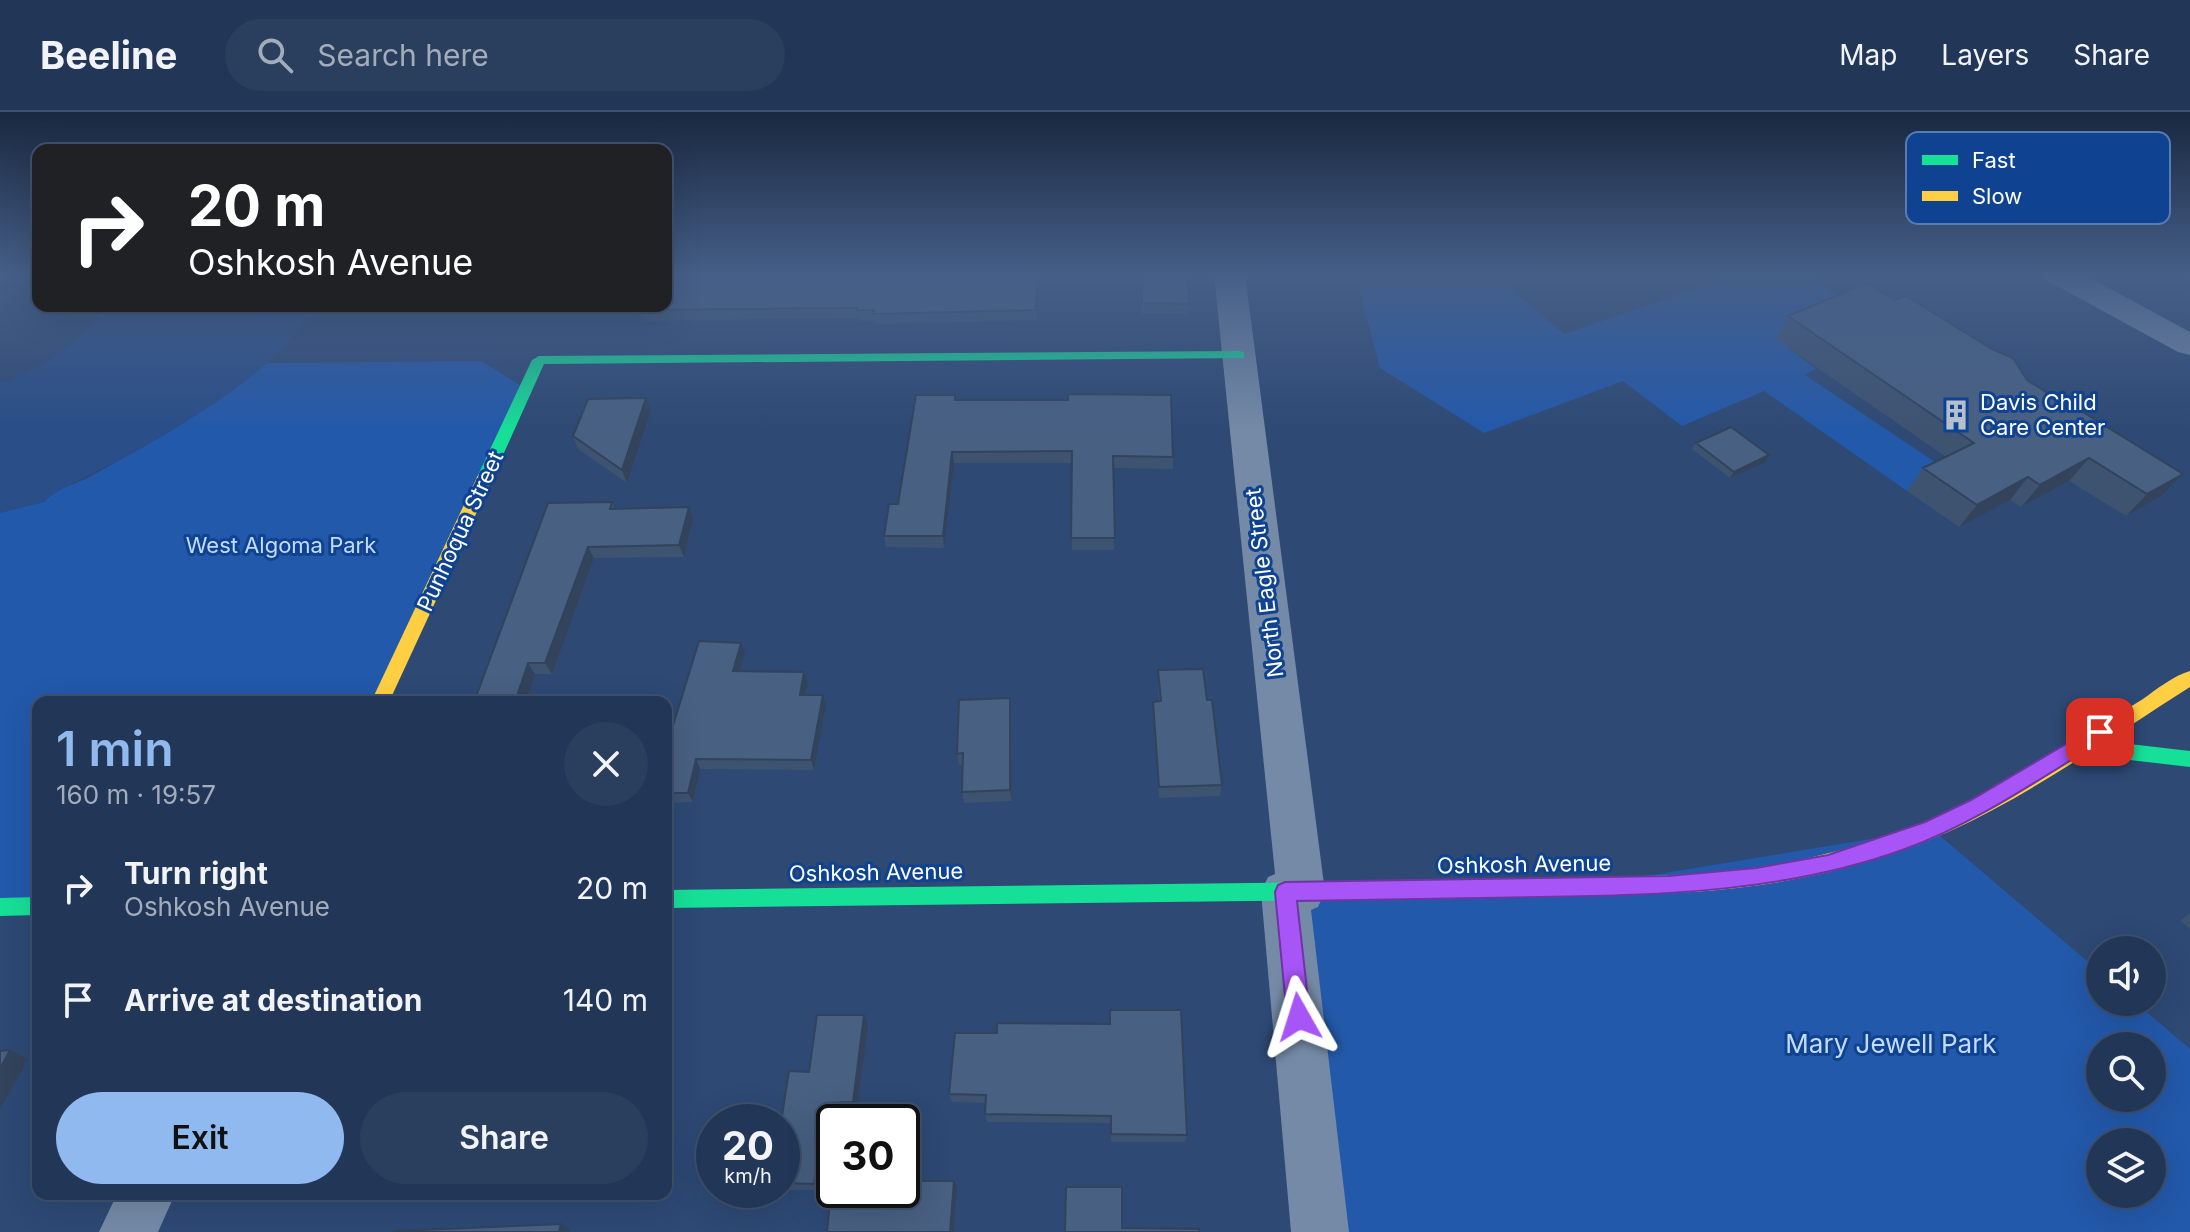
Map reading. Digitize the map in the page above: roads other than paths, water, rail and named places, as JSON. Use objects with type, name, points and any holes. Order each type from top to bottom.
[{"type":"main road","name":"Punhoqua Street","points":[[383,696],[539,360],[1239,355]]},
{"type":"main road","name":"Oshkosh Avenue","points":[[672,899],[1668,886],[1756,877],[1814,867],[1902,842],[1932,829],[1978,806],[2190,678]]},
{"type":"main road","points":[[2078,746],[2190,759]]},
{"type":"main road","points":[[0,907],[32,906]]},
{"type":"street","name":"North Eagle Street","points":[[1235,326],[1293,892],[1320,1232]]},
{"type":"street","points":[[2155,326],[2190,345]]},
{"type":"street","points":[[128,1232],[144,1200]]},
{"type":"place","name":"Davis Child Care Center","points":[[1956,415]]},
{"type":"park label","name":"West Algoma Park","points":[[281,545]]},
{"type":"park label","name":"Mary Jewell Park","points":[[1891,1043]]}]
